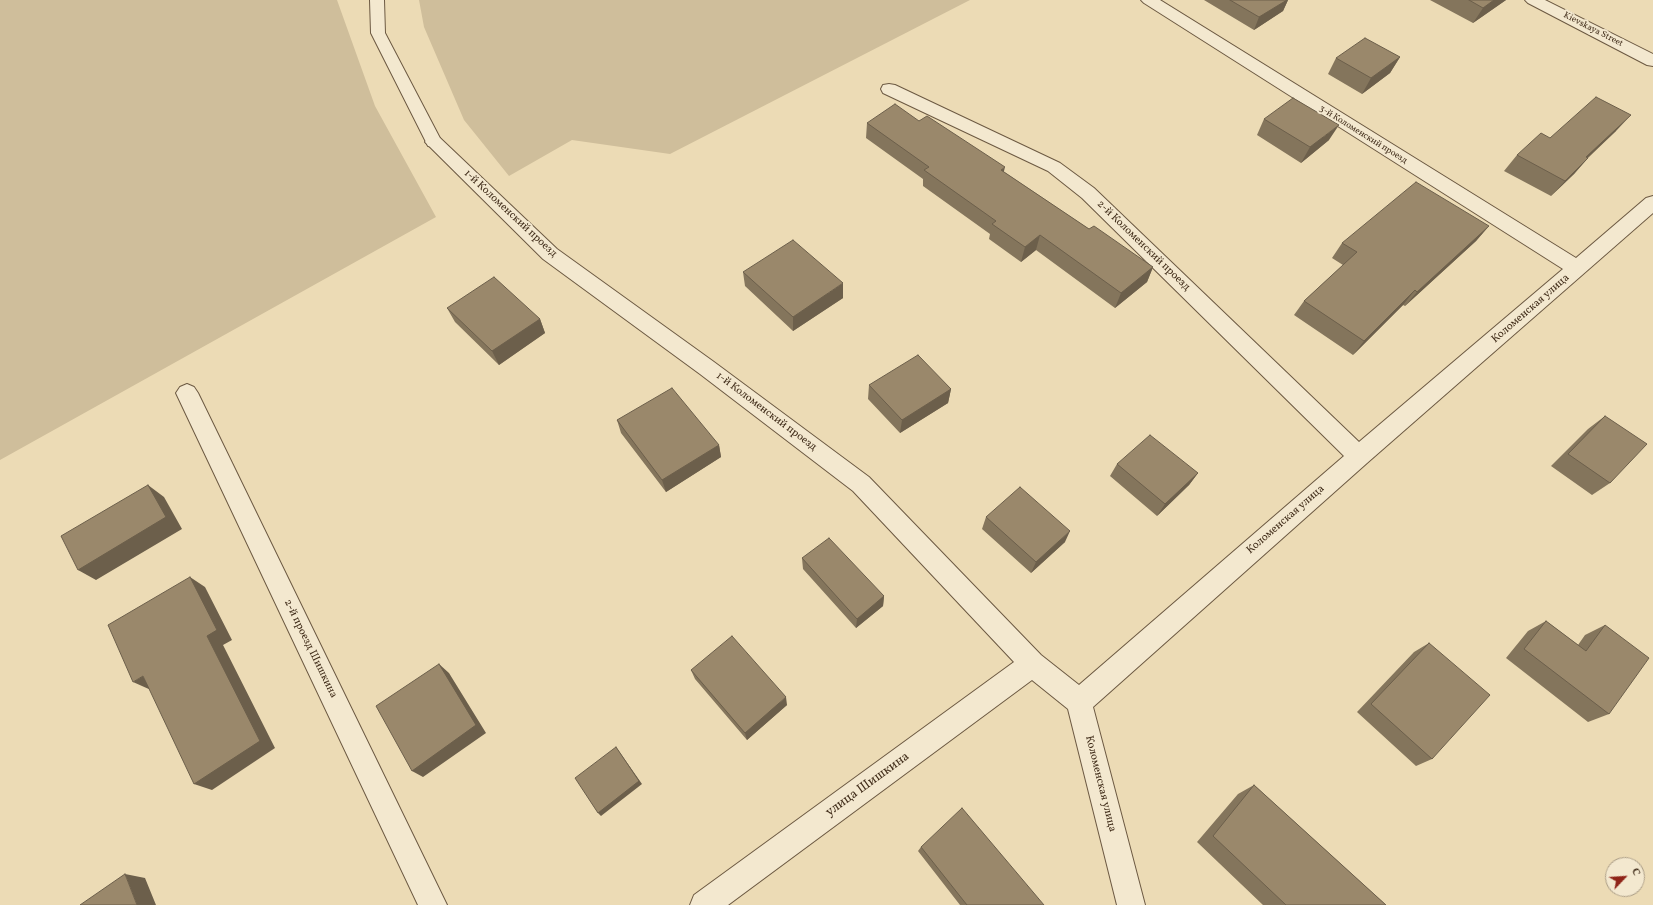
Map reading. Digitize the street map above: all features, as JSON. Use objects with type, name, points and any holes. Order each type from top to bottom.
[{"type":"street","name":"3-й Коломенский проезд","points":[[1149,0],[1578,269]]},
{"type":"street","name":"Kievskaya Street","points":[[1533,0],[1653,61]]},
{"type":"street","name":"2-й Коломенский проезд","points":[[889,89],[1054,167],[1088,193],[1359,456]]},
{"type":"street","name":"1-й Коломенский проезд","points":[[434,142],[550,254],[707,368],[861,484],[1032,664],[1078,702]]},
{"type":"street","name":"Коломенская улица","points":[[1131,905],[1078,702],[1359,456],[1653,204]]},
{"type":"street","name":"2-й проезд Шишкина","points":[[187,394],[433,905]]},
{"type":"street","name":"улица Шишкина","points":[[704,905],[1032,664]]},
{"type":"lane","points":[[377,0],[378,33],[434,142]]},
{"type":"shaded area","points":[[0,0],[337,0],[375,106],[436,217],[0,460]]},
{"type":"shaded area","points":[[419,0],[970,0],[670,154],[572,140],[509,176],[464,120],[424,27]]},
{"type":"building","points":[[1230,0],[1287,0],[1259,17]]},
{"type":"building","points":[[1469,0],[1494,0],[1483,8]]},
{"type":"building","points":[[1365,38],[1400,57],[1371,78],[1336,58]]},
{"type":"building","points":[[1596,97],[1631,115],[1586,157],[1588,158],[1565,181],[1517,155],[1541,133],[1550,138]]},
{"type":"building","points":[[1293,98],[1339,125],[1310,147],[1264,119]]},
{"type":"building","points":[[895,104],[919,121],[927,116],[1005,167],[1001,170],[1089,229],[1094,226],[1153,267],[1121,293],[1040,235],[1025,247],[992,224],[996,221],[924,170],[929,167],[867,123]]},
{"type":"building","points":[[1416,182],[1489,226],[1417,292],[1415,290],[1364,341],[1304,301],[1357,252],[1342,243]]},
{"type":"building","points":[[793,240],[843,283],[793,317],[743,272]]},
{"type":"building","points":[[494,277],[540,319],[492,351],[447,308]]},
{"type":"building","points":[[918,355],[951,389],[902,420],[869,385]]},
{"type":"building","points":[[672,388],[719,445],[662,480],[617,420]]},
{"type":"building","points":[[1605,416],[1647,444],[1610,483],[1568,454]]},
{"type":"building","points":[[1150,435],[1198,473],[1165,504],[1117,464]]},
{"type":"building","points":[[148,485],[166,517],[78,570],[61,536]]},
{"type":"building","points":[[1020,487],[1070,531],[1036,562],[986,517]]},
{"type":"building","points":[[829,538],[884,596],[857,619],[802,558]]},
{"type":"building","points":[[190,577],[217,630],[207,636],[260,741],[194,784],[143,676],[133,682],[108,625]]},
{"type":"building","points":[[1546,621],[1586,651],[1605,625],[1649,658],[1609,714],[1524,649]]},
{"type":"building","points":[[732,636],[786,697],[745,733],[691,670]]},
{"type":"building","points":[[1429,643],[1490,695],[1432,759],[1371,704]]},
{"type":"building","points":[[439,664],[476,725],[412,771],[376,706]]},
{"type":"building","points":[[616,747],[639,781],[598,813],[575,778]]},
{"type":"building","points":[[1254,785],[1386,905],[1286,905],[1213,836]]},
{"type":"building","points":[[962,808],[1044,905],[967,905],[921,847]]},
{"type":"building","points":[[125,874],[137,905],[80,905]]}]
